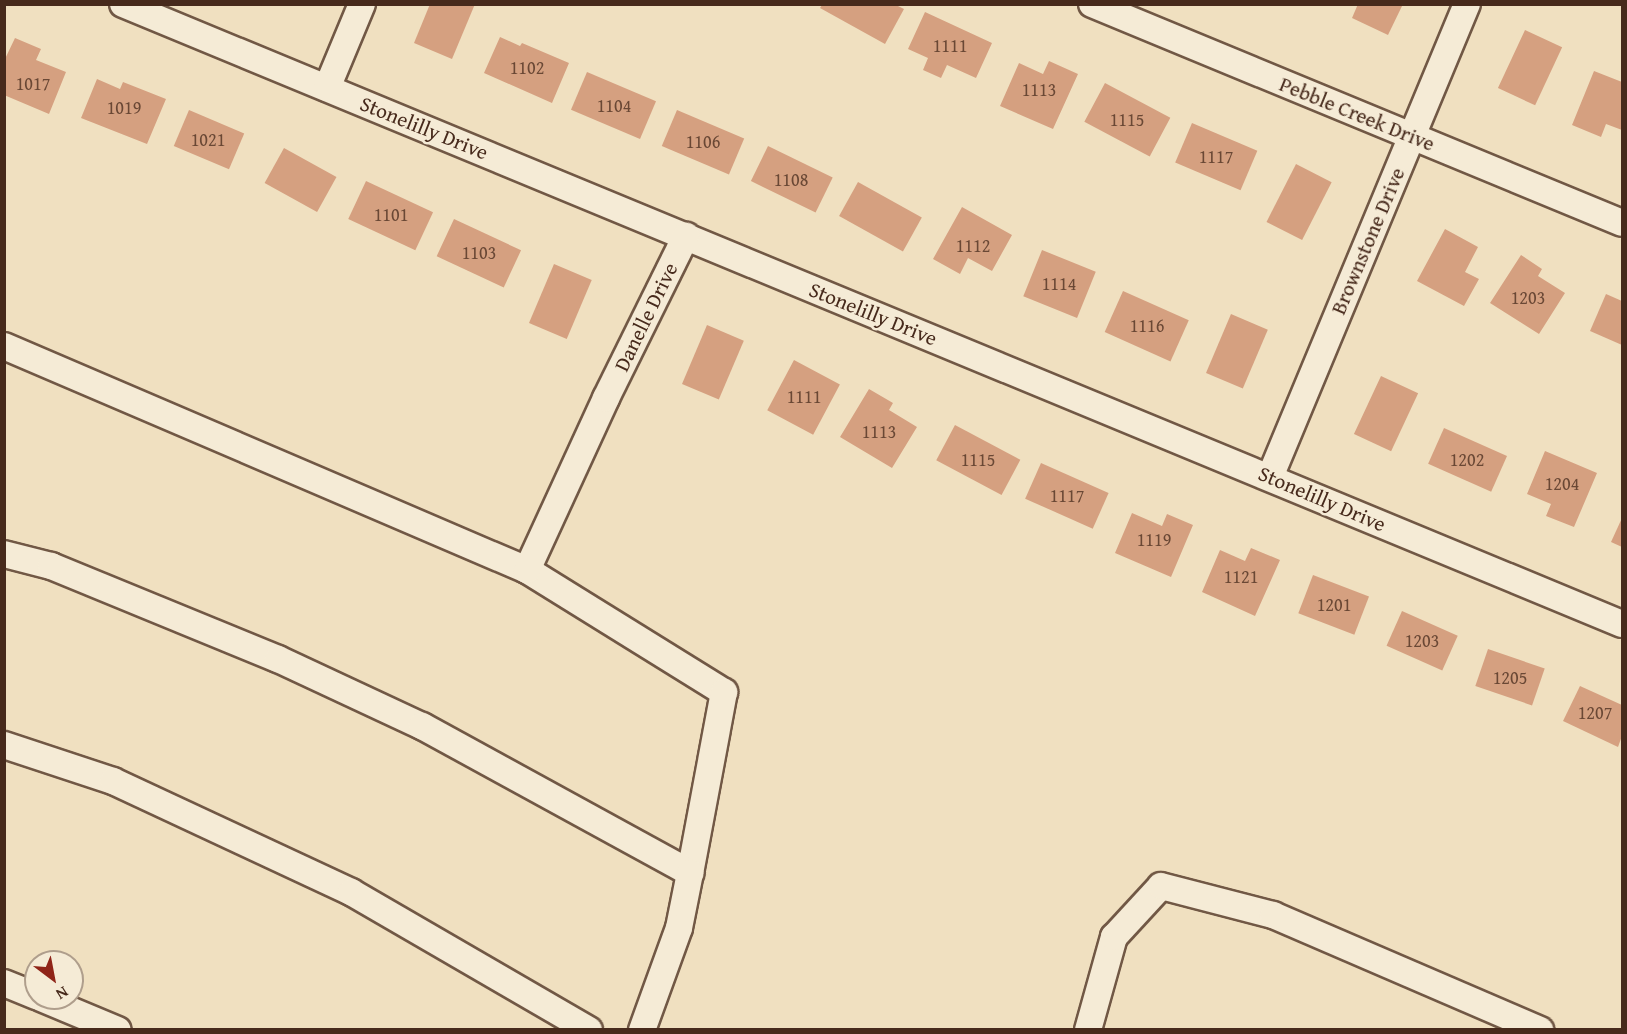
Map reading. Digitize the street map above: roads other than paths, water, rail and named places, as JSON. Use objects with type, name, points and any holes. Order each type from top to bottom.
[{"type":"street","name":"Stonelilly Drive","points":[[123,4],[1623,624]]},
{"type":"street","points":[[327,88],[362,4]]},
{"type":"street","name":"Pebble Creek Drive","points":[[1092,4],[1623,223]]},
{"type":"street","name":"Brownstone Drive","points":[[1270,477],[1467,4]]},
{"type":"street","name":"Danelle Drive","points":[[526,570],[686,236]]},
{"type":"street","points":[[4,346],[526,570],[724,692],[680,928],[642,1029]]},
{"type":"street","points":[[4,554],[51,566],[278,659],[422,726],[690,873]]},
{"type":"street","points":[[4,745],[113,781],[351,891],[589,1029]]},
{"type":"street","points":[[1088,1029],[1114,937],[1161,886],[1273,915],[1540,1029]]},
{"type":"street","points":[[4,983],[24,991]]},
{"type":"street","points":[[71,1010],[118,1029]]}]
